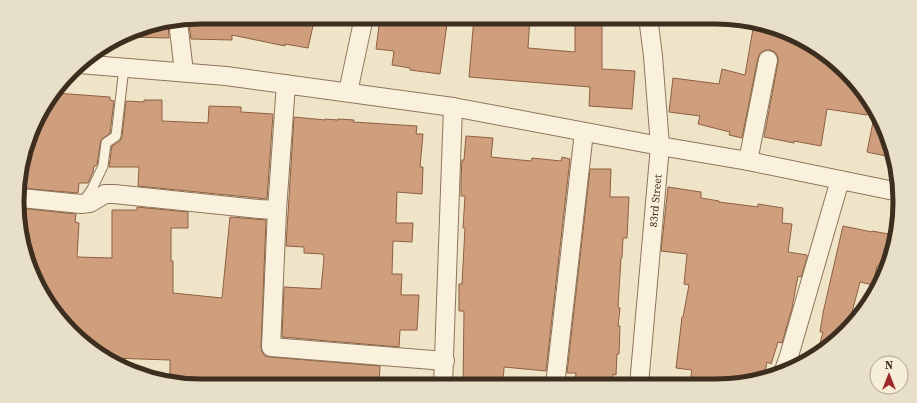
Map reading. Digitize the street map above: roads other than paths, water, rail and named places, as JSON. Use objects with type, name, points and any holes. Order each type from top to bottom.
[{"type":"street","points":[[348,92],[363,24]]},
{"type":"street","name":"83rd Street","points":[[640,379],[660,146],[649,24]]},
{"type":"street","points":[[179,26],[184,72]]},
{"type":"street","points":[[748,161],[768,60]]},
{"type":"street","points":[[88,65],[226,76],[453,107],[748,161],[893,191]]},
{"type":"street","points":[[286,84],[277,210],[271,347],[445,361]]},
{"type":"street","points":[[444,379],[453,107]]},
{"type":"street","points":[[556,379],[584,132]]},
{"type":"street","points":[[787,364],[840,180]]},
{"type":"street","points":[[24,198],[81,204],[90,203],[105,194],[114,194],[277,210]]},
{"type":"lane","points":[[81,204],[92,189],[103,166],[106,143],[116,136],[124,68]]}]
